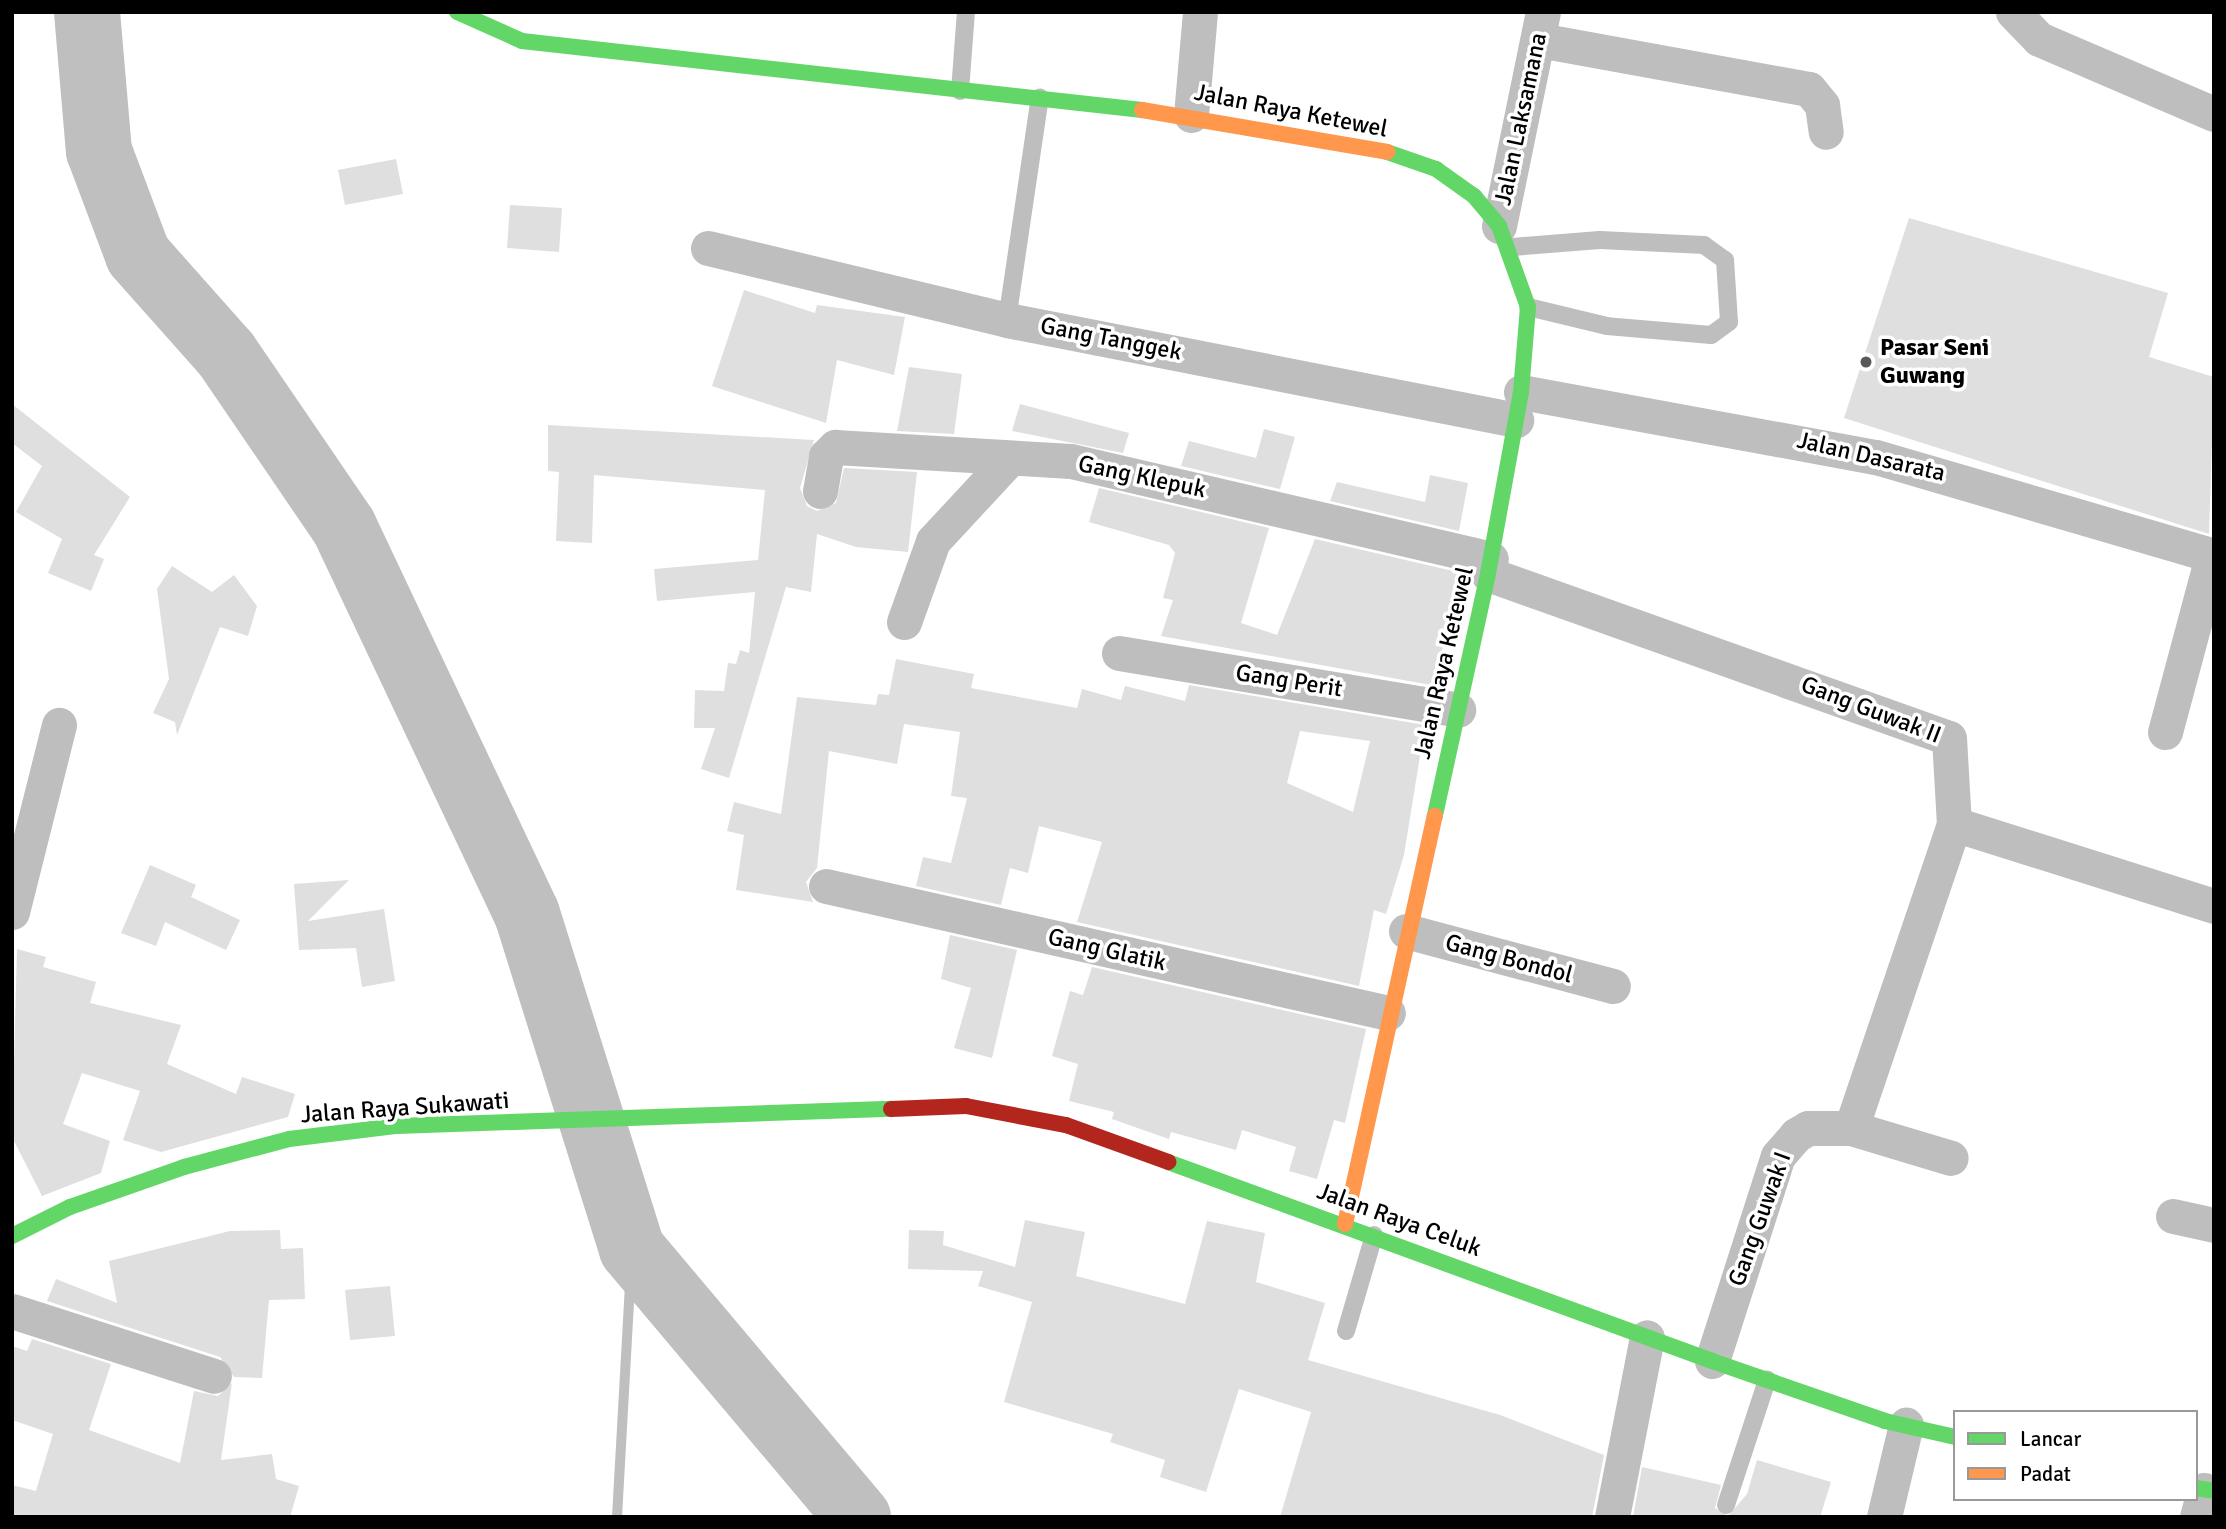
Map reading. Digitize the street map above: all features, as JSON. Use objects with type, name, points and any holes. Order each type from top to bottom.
[{"type":"main road","name":"Jalan Raya Ketewel","points":[[457,12],[522,41],[960,91],[1191,114],[1370,146],[1436,169],[1474,196],[1505,237],[1528,307],[1519,406],[1489,566],[1388,1013],[1345,1224]]},
{"type":"main road","name":"Jalan Raya Celuk","points":[[818,1112],[966,1106],[1015,1111],[1345,1224],[1712,1361],[1906,1425],[1953,1437]]},
{"type":"main road","name":"Jalan Raya Sukawati","points":[[12,1236],[70,1207],[184,1167],[289,1139],[397,1126],[818,1112]]},
{"type":"street","points":[[1191,114],[1200,12]]},
{"type":"street","points":[[2013,12],[2039,39],[2214,114]]},
{"type":"street","points":[[1541,26],[1808,89],[1822,105],[1826,132]]},
{"type":"street","name":"Jalan Laksamana","points":[[1505,237],[1541,26]]},
{"type":"street","name":"Gang Tanggek","points":[[708,248],[1007,320],[1519,406]]},
{"type":"street","name":"Jalan Dasarata","points":[[1519,406],[1876,457],[2213,556]]},
{"type":"street","name":"Gang Klepuk","points":[[820,491],[827,451],[835,447],[1010,458],[1135,473],[1489,566]]},
{"type":"street","points":[[904,622],[933,541],[1010,458]]},
{"type":"street","points":[[2165,732],[2213,556]]},
{"type":"street","name":"Gang Guwak II","points":[[1489,566],[1945,733],[1954,749],[1954,824],[1851,1128]]},
{"type":"street","name":"Gang Perit","points":[[1119,653],[1458,710]]},
{"type":"street","points":[[12,912],[59,725]]},
{"type":"street","points":[[1954,824],[2214,906]]},
{"type":"street","name":"Gang Glatik","points":[[825,886],[1388,1013]]},
{"type":"street","name":"Gang Bondol","points":[[1406,931],[1613,986]]},
{"type":"street","name":"Gang Guwak I","points":[[1712,1361],[1778,1156],[1808,1128],[1851,1128],[1951,1157]]},
{"type":"street","points":[[2173,1216],[2214,1225]]},
{"type":"street","points":[[12,1311],[214,1376]]},
{"type":"street","points":[[1612,1517],[1647,1337]]},
{"type":"street","points":[[1884,1517],[1906,1425]]},
{"type":"lane","points":[[960,91],[965,12]]},
{"type":"lane","points":[[1007,320],[1040,97]]},
{"type":"lane","points":[[1505,237],[1704,245],[1725,260],[1729,322],[1711,335],[1607,326],[1528,307]]},
{"type":"lane","points":[[1346,1331],[1374,1235]]},
{"type":"lane","points":[[1726,1505],[1767,1380]]},
{"type":"building","points":[[396,159],[403,194],[345,205],[338,170]]},
{"type":"building","points":[[510,205],[562,208],[559,252],[507,248]]},
{"type":"building","points":[[1909,218],[2168,293],[2149,357],[2214,377],[2209,534],[1844,418]]},
{"type":"building","points":[[744,290],[815,313],[817,305],[905,317],[894,375],[837,360],[826,423],[712,386]]},
{"type":"building","points":[[909,367],[962,374],[954,434],[897,431]]},
{"type":"building","points":[[12,404],[130,497],[94,555],[104,559],[91,591],[48,573],[62,539],[16,512],[42,466],[12,443]]},
{"type":"building","points":[[1020,404],[1129,433],[1123,453],[1012,431]]},
{"type":"building","points":[[548,425],[814,440],[800,488],[807,506],[817,511],[836,503],[844,468],[917,472],[908,552],[856,547],[817,534],[811,592],[786,587],[729,778],[701,769],[715,728],[694,728],[695,690],[724,691],[728,663],[736,664],[740,650],[749,653],[755,592],[657,601],[654,569],[758,560],[765,490],[594,475],[592,543],[556,541],[559,472],[548,471]]},
{"type":"building","points":[[1264,429],[1295,437],[1280,489],[1181,466],[1189,441],[1256,458]]},
{"type":"building","points":[[1430,475],[1468,483],[1459,531],[1330,501],[1337,482],[1425,502]]},
{"type":"building","points":[[1099,488],[1269,528],[1241,623],[1277,635],[1315,539],[1466,574],[1457,612],[1449,611],[1436,686],[1161,636],[1173,600],[1163,598],[1175,553],[1169,545],[1089,522]]},
{"type":"building","points":[[172,566],[212,592],[234,575],[257,606],[248,636],[220,627],[177,735],[175,722],[153,713],[169,679],[157,589]]},
{"type":"building","points":[[896,659],[974,674],[971,688],[1077,708],[1082,689],[1121,700],[1125,686],[1185,701],[1189,685],[1425,725],[1404,855],[1386,914],[1374,910],[1359,986],[1077,922],[1102,842],[1039,826],[1028,873],[1010,868],[1001,905],[916,886],[923,857],[951,863],[967,798],[951,796],[960,732],[904,724],[897,764],[829,751],[817,868],[806,882],[813,902],[736,890],[744,835],[727,831],[734,802],[781,814],[797,697],[876,705],[878,694],[889,695]],"holes":[[[1300,731],[1370,741],[1353,812],[1287,783]]]},
{"type":"building","points":[[150,865],[196,885],[191,897],[240,920],[226,950],[165,922],[156,946],[121,933]]},
{"type":"building","points":[[349,880],[308,921],[384,909],[395,981],[362,987],[356,948],[299,950],[294,884]]},
{"type":"building","points":[[950,935],[1017,950],[992,1058],[954,1048],[971,988],[941,979]]},
{"type":"building","points":[[17,949],[46,957],[43,967],[96,982],[90,1003],[181,1025],[167,1064],[236,1094],[242,1077],[295,1094],[288,1117],[161,1152],[123,1140],[140,1091],[82,1073],[63,1124],[110,1141],[101,1173],[42,1196],[12,1137]]},
{"type":"building","points":[[1092,967],[1366,1029],[1345,1123],[1334,1120],[1317,1179],[1289,1171],[1296,1147],[1242,1130],[1236,1150],[1171,1132],[1169,1139],[1112,1119],[1114,1112],[1069,1101],[1078,1064],[1052,1056],[1070,991],[1083,995]]},
{"type":"building","points":[[1025,1220],[1085,1232],[1076,1276],[1185,1304],[1207,1221],[1265,1233],[1256,1282],[1325,1303],[1308,1360],[1500,1415],[1604,1455],[1592,1517],[1280,1517],[1311,1412],[1239,1389],[1206,1492],[1160,1477],[1165,1460],[1110,1442],[1113,1434],[1004,1402],[1032,1302],[978,1286],[983,1271],[908,1269],[909,1230],[944,1231],[943,1245],[1015,1267]]},
{"type":"building","points":[[280,1230],[281,1249],[303,1248],[305,1299],[269,1300],[262,1378],[234,1377],[220,1357],[47,1301],[56,1279],[117,1303],[109,1261],[230,1231]]},
{"type":"building","points":[[390,1286],[395,1336],[350,1340],[345,1290]]},
{"type":"building","points":[[32,1339],[111,1364],[89,1430],[180,1463],[194,1391],[218,1396],[232,1383],[221,1460],[272,1454],[276,1479],[299,1486],[290,1517],[12,1517],[12,1485],[36,1491],[53,1434],[12,1420],[12,1346],[27,1351]]},
{"type":"building","points":[[1757,1460],[1831,1482],[1820,1517],[1633,1517],[1642,1467],[1721,1485],[1715,1508],[1728,1516],[1747,1494]]},
{"type":"waterway","points":[[87,12],[99,151],[138,255],[226,354],[344,527],[527,914],[632,1249],[858,1517]]},
{"type":"waterway","points":[[617,1517],[632,1249]]},
{"type":"traffic: fast","points":[[457,12],[522,41],[1142,110]]},
{"type":"traffic: fast","points":[[1387,152],[1436,169],[1474,196],[1499,226],[1528,307],[1521,392],[1488,574],[1435,816]]},
{"type":"traffic: fast","points":[[12,1236],[70,1207],[184,1167],[289,1139],[397,1126],[891,1109]]},
{"type":"traffic: fast","points":[[1168,1162],[1712,1361],[1885,1421],[1953,1437]]},
{"type":"traffic: fast","points":[[2198,1488],[2214,1491]]},
{"type":"traffic: slow","points":[[1142,110],[1387,152]]},
{"type":"traffic: slow","points":[[1345,1224],[1435,816]]},
{"type":"traffic: jam","points":[[891,1109],[966,1106],[1066,1125],[1168,1162]]},
{"type":"place","name":"Pasar Seni Guwang","points":[[1866,362]]}]
